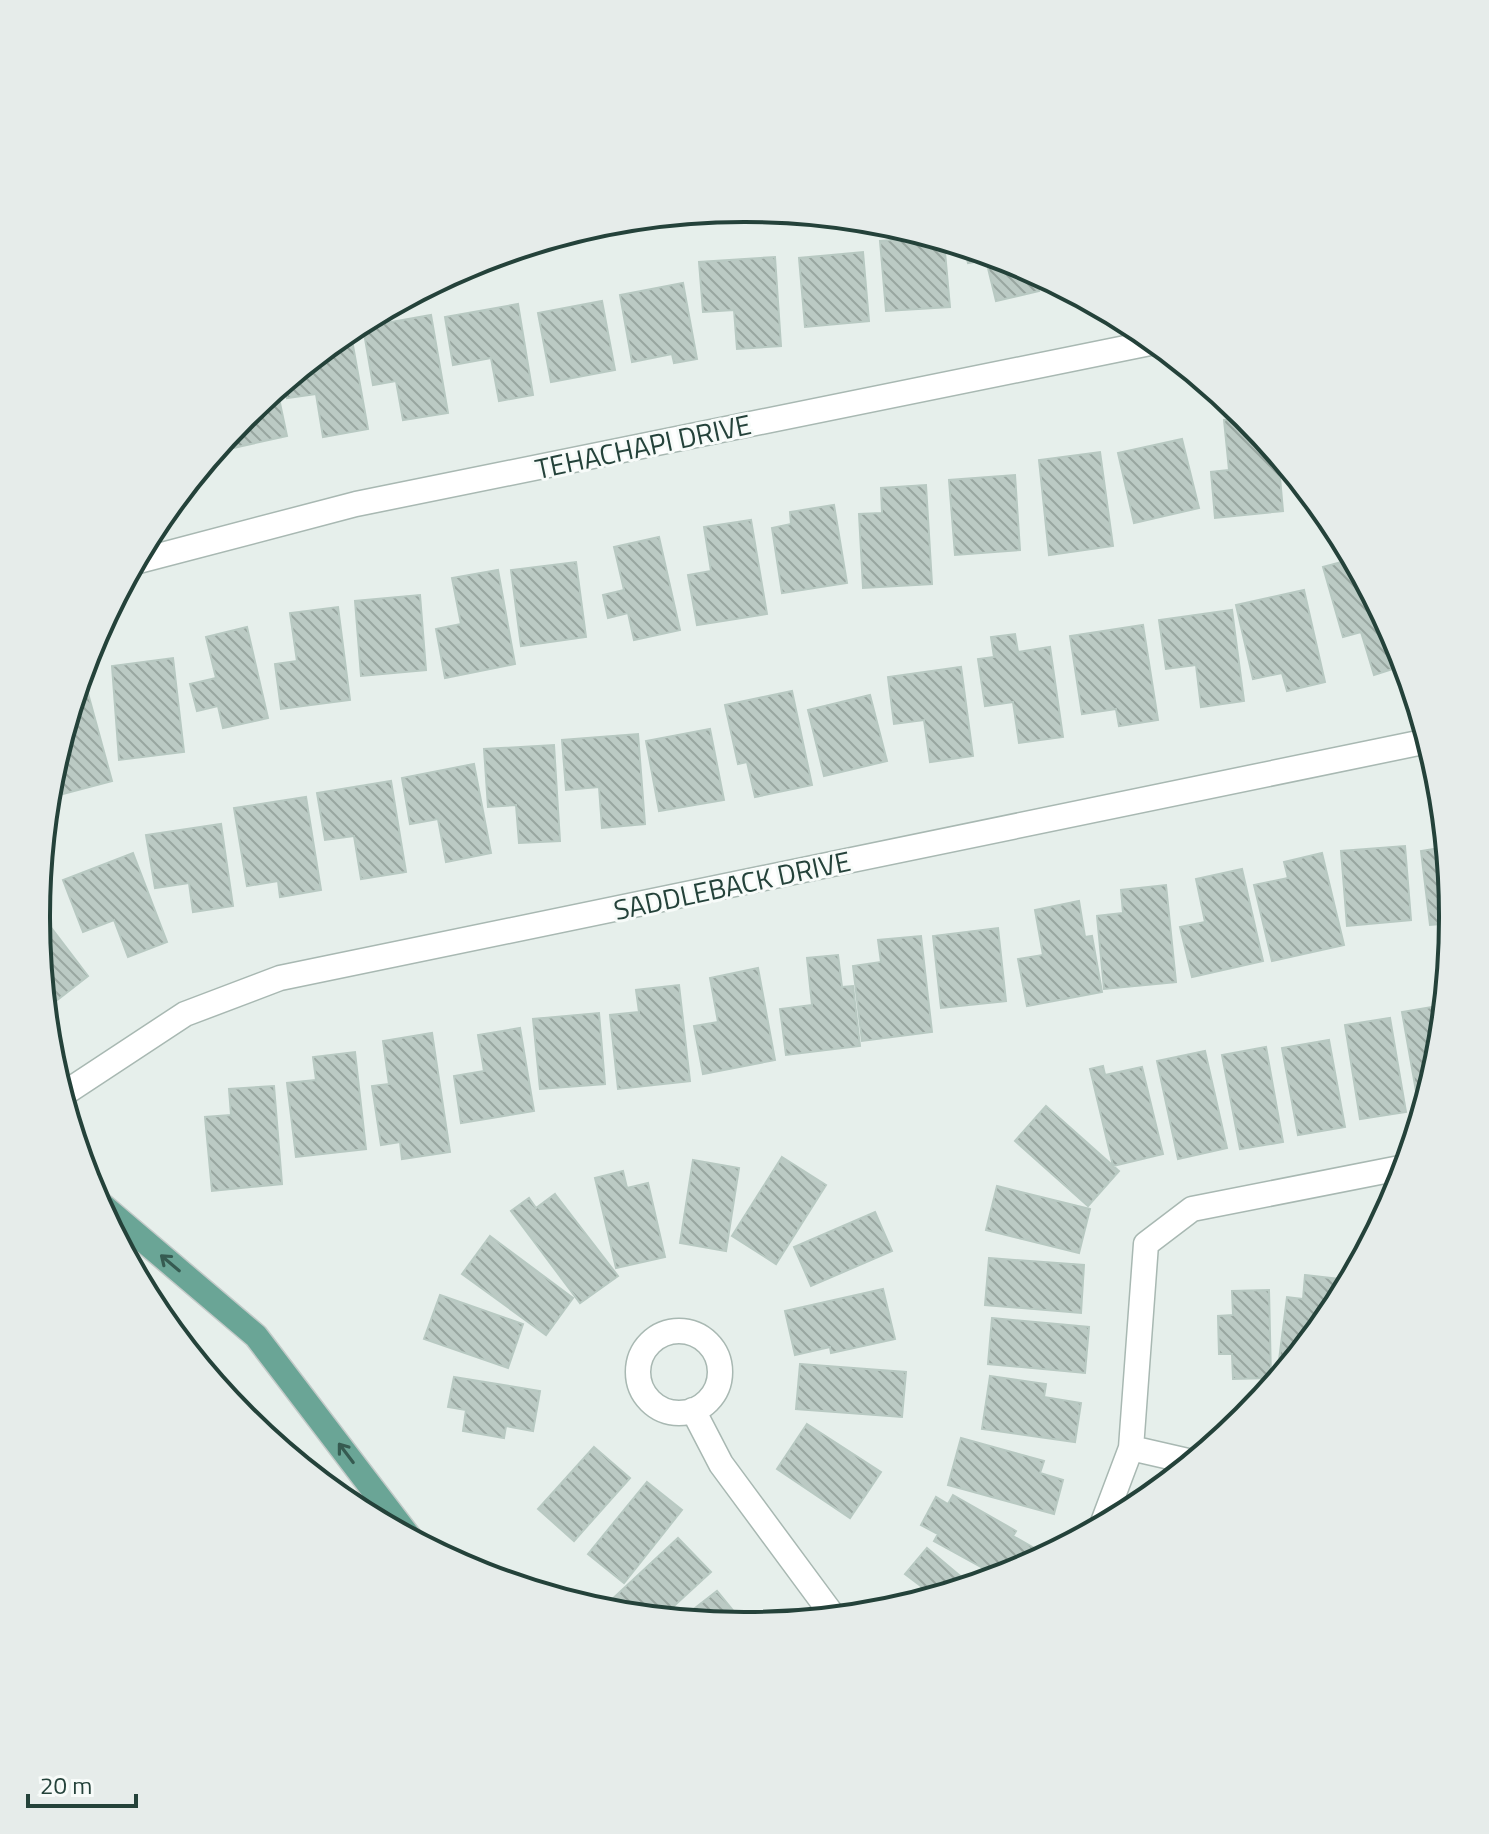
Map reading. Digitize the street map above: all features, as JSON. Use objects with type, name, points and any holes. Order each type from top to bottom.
[{"type":"main road","points":[[121,1221],[256,1336],[393,1515]]},
{"type":"street","name":"TEHACHAPI DRIVE","points":[[150,558],[356,504],[1138,345]]},
{"type":"street","name":"SADDLEBACK DRIVE","points":[[72,1088],[185,1014],[280,978],[1417,743]]},
{"type":"street","points":[[1109,1508],[1131,1448],[1146,1244],[1192,1209],[1391,1170]]},
{"type":"street","points":[[693,1410],[721,1464],[826,1607]]},
{"type":"street","points":[[1131,1448],[1178,1459]]},
{"type":"building","points":[[896,240],[945,252],[950,307],[886,311],[880,241]]},
{"type":"building","points":[[863,252],[869,321],[805,327],[799,258]]},
{"type":"building","points":[[775,257],[781,346],[737,349],[734,310],[703,312],[699,262]]},
{"type":"building","points":[[988,266],[1038,288],[1039,291],[996,301]]},
{"type":"building","points":[[683,283],[697,359],[674,363],[672,354],[632,362],[620,295]]},
{"type":"building","points":[[602,301],[615,370],[551,382],[538,313]]},
{"type":"building","points":[[518,304],[533,395],[499,401],[491,358],[453,365],[445,317]]},
{"type":"building","points":[[431,315],[448,413],[403,420],[396,381],[373,385],[365,336],[386,323]]},
{"type":"building","points":[[353,344],[368,429],[323,437],[316,394],[287,398],[322,366]]},
{"type":"building","points":[[280,402],[287,436],[232,448]]},
{"type":"building","points":[[1224,420],[1229,420],[1236,426],[1280,475],[1283,511],[1215,518],[1211,472],[1229,470]]},
{"type":"building","points":[[1182,439],[1199,508],[1134,523],[1118,453]]},
{"type":"building","points":[[1100,452],[1113,546],[1049,555],[1039,460]]},
{"type":"building","points":[[1015,475],[1020,550],[955,555],[949,480]]},
{"type":"building","points":[[926,485],[932,584],[863,588],[859,514],[882,513],[881,488]]},
{"type":"building","points":[[834,505],[847,583],[782,593],[772,528],[791,524],[790,512]]},
{"type":"building","points":[[751,520],[767,614],[697,625],[688,575],[711,571],[704,527]]},
{"type":"building","points":[[659,537],[680,630],[634,640],[628,613],[608,618],[603,595],[624,590],[614,547]]},
{"type":"building","points":[[576,562],[586,637],[521,646],[511,570]]},
{"type":"building","points":[[1341,562],[1367,610],[1393,669],[1374,675],[1361,632],[1343,637],[1323,567]]},
{"type":"building","points":[[498,570],[515,664],[445,678],[436,629],[461,624],[452,578]]},
{"type":"building","points":[[1304,590],[1325,682],[1287,691],[1282,673],[1253,679],[1236,605]]},
{"type":"building","points":[[420,595],[426,670],[361,676],[355,601]]},
{"type":"building","points":[[338,607],[350,700],[281,709],[275,664],[297,661],[290,613]]},
{"type":"building","points":[[1232,610],[1244,701],[1201,707],[1196,665],[1166,669],[1159,620]]},
{"type":"building","points":[[1143,625],[1158,720],[1119,726],[1116,709],[1082,714],[1070,636]]},
{"type":"building","points":[[247,627],[268,718],[223,728],[218,706],[197,711],[190,684],[216,678],[206,637]]},
{"type":"building","points":[[1015,634],[1018,652],[1050,647],[1063,737],[1019,743],[1013,702],[985,706],[978,659],[994,657],[991,637]]},
{"type":"building","points":[[173,658],[184,752],[119,760],[112,666]]},
{"type":"building","points":[[961,667],[973,756],[930,762],[924,720],[894,724],[888,677]]},
{"type":"building","points":[[792,691],[812,785],[755,797],[747,762],[738,764],[725,705]]},
{"type":"building","points":[[88,692],[112,781],[61,795]]},
{"type":"building","points":[[870,695],[887,761],[824,776],[808,710]]},
{"type":"building","points":[[710,729],[724,800],[659,811],[646,741]]},
{"type":"building","points":[[638,734],[645,824],[602,828],[599,787],[566,790],[562,740]]},
{"type":"building","points":[[554,745],[560,841],[519,843],[516,805],[488,807],[484,749]]},
{"type":"building","points":[[474,764],[491,853],[446,862],[438,819],[410,824],[402,778]]},
{"type":"building","points":[[391,781],[406,872],[361,879],[354,836],[325,840],[317,793]]},
{"type":"building","points":[[306,797],[321,890],[280,897],[278,881],[247,886],[234,808]]},
{"type":"building","points":[[221,824],[233,906],[193,912],[189,883],[155,888],[146,835]]},
{"type":"building","points":[[1405,846],[1411,920],[1347,926],[1341,851]]},
{"type":"building","points":[[1435,849],[1439,924],[1430,925],[1421,851]]},
{"type":"building","points":[[133,853],[167,942],[128,957],[114,920],[83,932],[63,880]]},
{"type":"building","points":[[1322,853],[1344,945],[1272,961],[1254,885],[1288,878],[1284,862]]},
{"type":"building","points":[[1242,869],[1263,961],[1192,977],[1180,927],[1205,922],[1196,879]]},
{"type":"building","points":[[1166,885],[1176,982],[1104,989],[1097,916],[1123,913],[1121,890]]},
{"type":"building","points":[[1079,901],[1085,937],[1092,936],[1102,992],[1027,1006],[1018,959],[1043,955],[1035,910]]},
{"type":"building","points":[[50,926],[88,976],[55,1001]]},
{"type":"building","points":[[998,928],[1006,1001],[941,1008],[933,936]]},
{"type":"building","points":[[921,936],[932,1032],[862,1041],[853,966],[881,962],[878,940]]},
{"type":"building","points":[[838,955],[842,987],[853,986],[860,1046],[786,1055],[780,1009],[812,1005],[807,958]]},
{"type":"building","points":[[758,968],[775,1060],[703,1074],[694,1026],[718,1022],[710,978]]},
{"type":"building","points":[[679,985],[690,1081],[618,1089],[610,1015],[639,1012],[636,990]]},
{"type":"building","points":[[1433,1007],[1416,1092],[1402,1012]]},
{"type":"building","points":[[599,1013],[605,1084],[540,1089],[533,1019]]},
{"type":"building","points":[[1390,1018],[1406,1112],[1360,1119],[1345,1025]]},
{"type":"building","points":[[520,1028],[534,1111],[461,1123],[454,1076],[484,1071],[478,1035]]},
{"type":"building","points":[[432,1033],[450,1152],[402,1159],[400,1142],[381,1145],[372,1086],[389,1084],[383,1041]]},
{"type":"building","points":[[1329,1040],[1345,1127],[1298,1135],[1282,1048]]},
{"type":"building","points":[[1266,1047],[1283,1142],[1240,1149],[1222,1055]]},
{"type":"building","points":[[1205,1051],[1227,1148],[1178,1159],[1157,1061]]},
{"type":"building","points":[[355,1052],[366,1149],[296,1157],[287,1083],[316,1080],[313,1057]]},
{"type":"building","points":[[1103,1066],[1105,1075],[1142,1067],[1163,1154],[1113,1166],[1090,1069]]},
{"type":"building","points":[[274,1086],[282,1184],[212,1191],[205,1117],[231,1115],[229,1089]]},
{"type":"building","points":[[1046,1106],[1119,1171],[1088,1206],[1015,1141]]},
{"type":"building","points":[[782,1157],[826,1185],[776,1264],[732,1236]]},
{"type":"building","points":[[693,1160],[739,1168],[726,1251],[680,1243]]},
{"type":"building","points":[[623,1171],[627,1188],[648,1183],[665,1257],[616,1268],[595,1178]]},
{"type":"building","points":[[997,1186],[1090,1209],[1079,1253],[986,1230]]},
{"type":"building","points":[[555,1194],[618,1276],[580,1303],[511,1211],[529,1198],[536,1208]]},
{"type":"building","points":[[875,1212],[892,1251],[811,1286],[794,1247]]},
{"type":"building","points":[[490,1236],[573,1298],[546,1335],[462,1274]]},
{"type":"building","points":[[989,1258],[1084,1265],[1081,1313],[985,1305]]},
{"type":"building","points":[[1305,1275],[1337,1279],[1279,1360],[1287,1297],[1303,1299]]},
{"type":"building","points":[[883,1289],[895,1339],[831,1353],[830,1347],[795,1355],[785,1311]]},
{"type":"building","points":[[1269,1290],[1271,1370],[1264,1378],[1233,1379],[1232,1354],[1219,1354],[1218,1316],[1233,1315],[1232,1291]]},
{"type":"building","points":[[440,1295],[523,1324],[508,1368],[424,1339]]},
{"type":"building","points":[[992,1318],[1089,1327],[1085,1373],[988,1364]]},
{"type":"building","points":[[800,1364],[906,1372],[902,1417],[796,1409]]},
{"type":"building","points":[[990,1376],[1046,1384],[1044,1397],[1081,1403],[1075,1442],[982,1429]]},
{"type":"building","points":[[454,1377],[540,1391],[533,1431],[506,1426],[504,1438],[463,1431],[466,1410],[448,1407]]},
{"type":"building","points":[[807,1424],[881,1472],[850,1518],[777,1469]]},
{"type":"building","points":[[961,1438],[1044,1461],[1040,1473],[1063,1480],[1054,1514],[948,1485]]},
{"type":"building","points":[[594,1447],[630,1478],[574,1541],[538,1509]]},
{"type":"building","points":[[647,1482],[682,1510],[624,1583],[588,1554]]},
{"type":"building","points":[[953,1495],[1016,1531],[1013,1536],[1034,1548],[984,1569],[934,1541],[938,1534],[921,1525],[936,1497],[948,1504]]},
{"type":"building","points":[[678,1538],[711,1572],[672,1608],[613,1599]]},
{"type":"building","points":[[927,1548],[961,1577],[921,1589],[905,1574]]},
{"type":"building","points":[[717,1591],[734,1612],[699,1610],[693,1609]]}]
